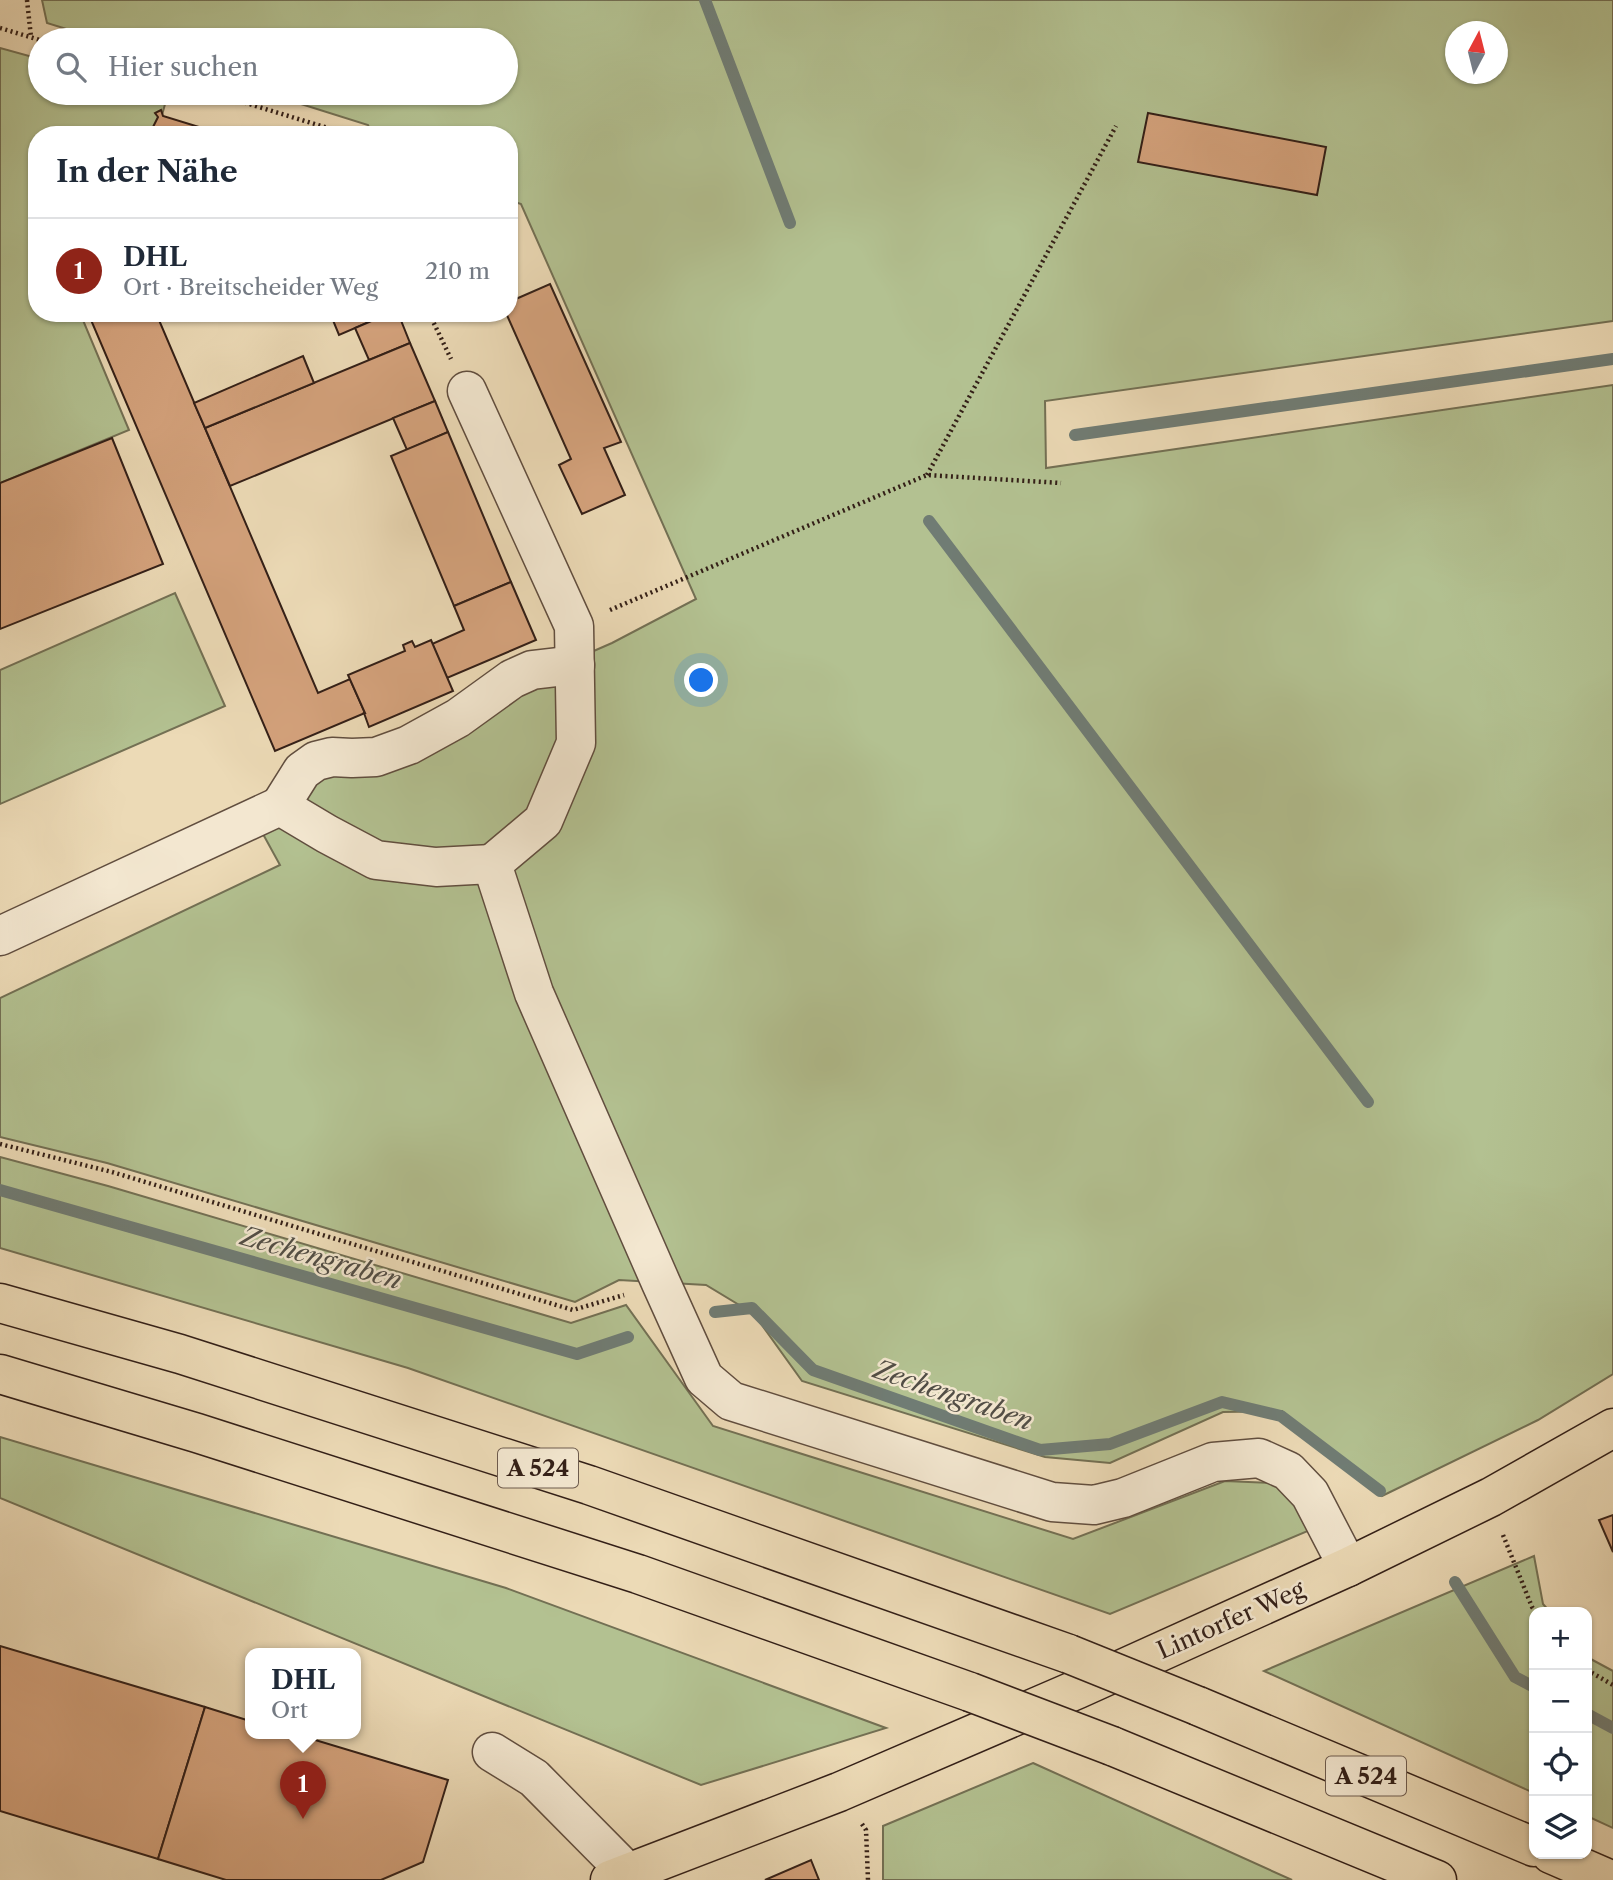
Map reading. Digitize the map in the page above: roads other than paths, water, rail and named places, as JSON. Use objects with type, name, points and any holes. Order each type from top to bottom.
[{"type":"main road","name":"A 524","points":[[0,1303],[180,1354],[589,1485],[1069,1654],[1529,1845]]},
{"type":"main road","name":"A 524","points":[[0,1374],[209,1437],[638,1574],[970,1692],[1112,1746],[1437,1880]]},
{"type":"main road","name":"Lintorfer Weg","points":[[618,1876],[839,1792],[1078,1689],[1348,1567],[1491,1497],[1613,1428]]},
{"type":"main road","points":[[1563,1859],[1611,1880]]},
{"type":"street","points":[[280,806],[376,860],[436,867],[492,864],[543,821],[576,743],[574,626],[467,391]]},
{"type":"street","points":[[0,936],[280,806],[302,771],[316,761],[332,757],[376,757],[409,745],[458,718],[512,679],[532,670],[575,665]]},
{"type":"street","points":[[492,864],[534,993],[661,1283],[704,1378],[731,1402],[1052,1502],[1094,1505],[1123,1498],[1213,1462],[1259,1458],[1288,1471],[1310,1494],[1348,1567]]},
{"type":"street","points":[[492,1752],[534,1779],[618,1876]]},
{"type":"waterway","points":[[705,0],[790,223]]},
{"type":"waterway","points":[[1075,435],[1613,359]]},
{"type":"waterway","points":[[929,521],[1368,1102]]},
{"type":"waterway","name":"Zechengraben","points":[[0,1190],[577,1354],[628,1337]]},
{"type":"waterway","name":"Zechengraben","points":[[715,1312],[752,1308],[813,1370],[1040,1450],[1110,1444],[1222,1402],[1281,1416],[1380,1491]]},
{"type":"waterway","name":"Zechengraben","points":[[1455,1582],[1515,1677],[1529,1684]]},
{"type":"waterway","name":"Zechengraben","points":[[1592,1717],[1613,1728]]},
{"type":"place","name":"DHL","points":[[303,1819]]}]
